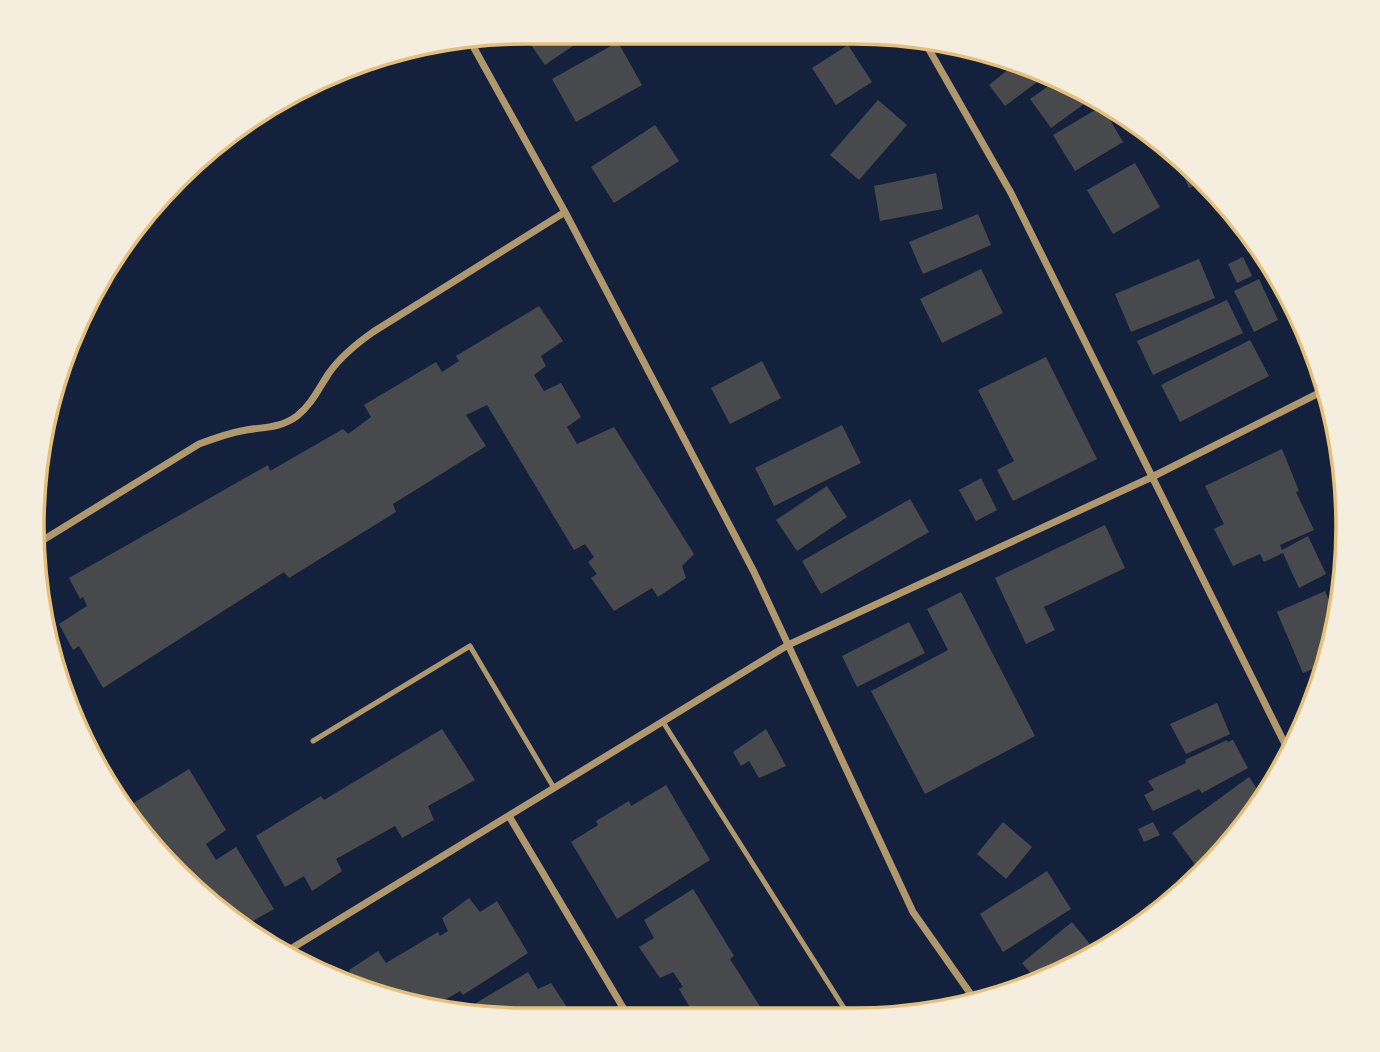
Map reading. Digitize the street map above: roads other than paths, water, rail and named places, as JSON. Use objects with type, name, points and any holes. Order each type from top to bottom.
[{"type":"street","points":[[473,47],[565,212],[754,572],[913,912],[971,994]]},
{"type":"street","points":[[929,50],[1011,193],[1285,743]]},
{"type":"street","points":[[44,539],[199,444],[225,434],[272,428],[297,416],[318,392],[337,362],[354,346],[565,212]]},
{"type":"street","points":[[292,948],[788,645],[1152,477],[1318,394]]},
{"type":"street","points":[[509,816],[623,1008]]},
{"type":"lane","points":[[313,741],[470,646],[554,788]]},
{"type":"lane","points":[[663,722],[844,1008]]}]
